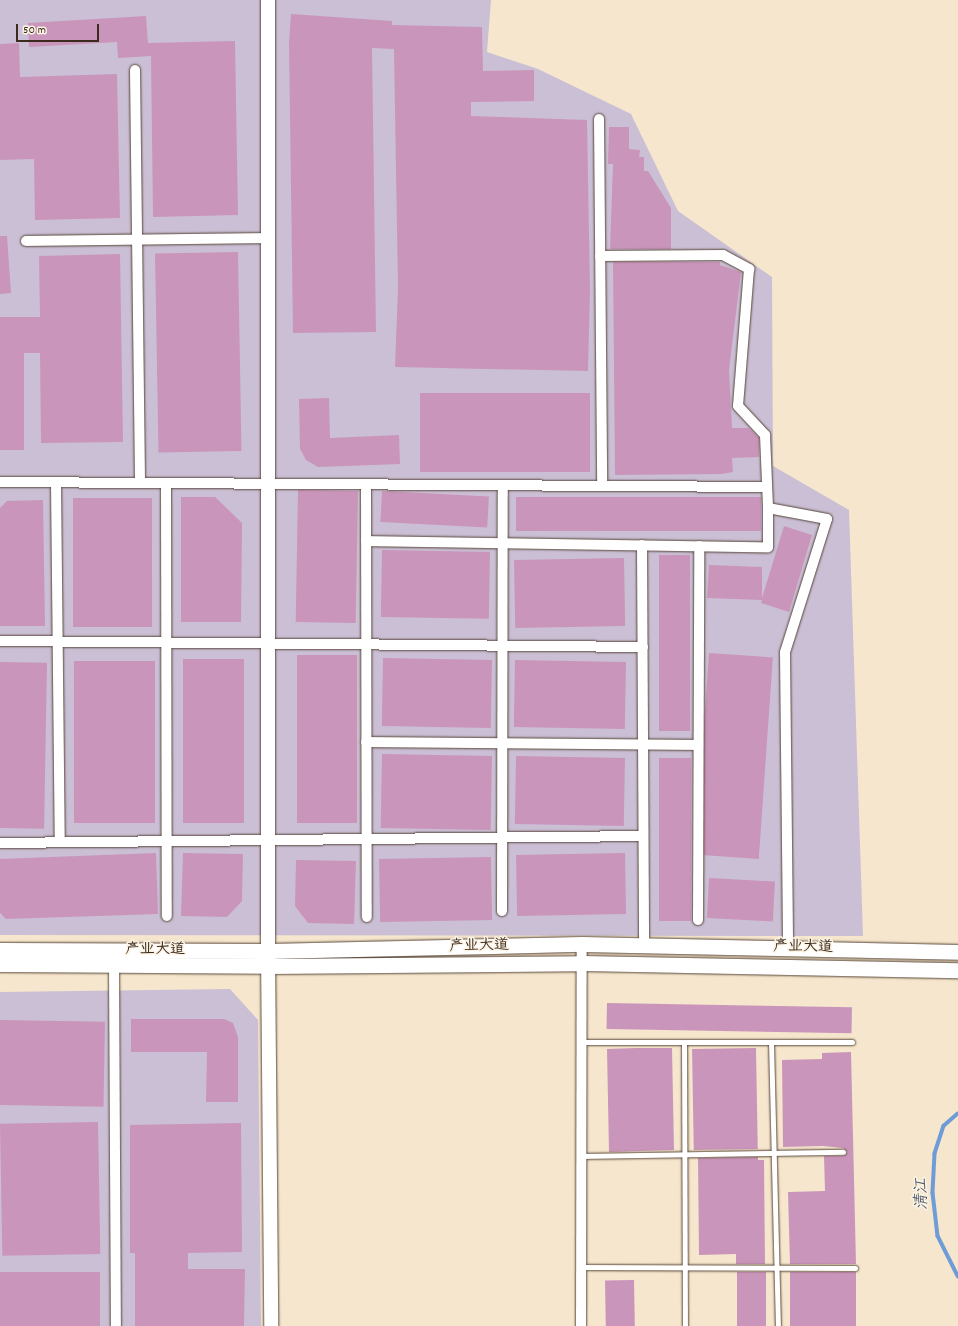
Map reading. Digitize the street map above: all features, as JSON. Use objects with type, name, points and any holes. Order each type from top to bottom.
[{"type":"main road","name":"产业大道","points":[[0,950],[268,951],[582,944],[788,947],[958,952]]},
{"type":"main road","name":"产业大道","points":[[0,964],[268,966],[582,963],[958,970]]},
{"type":"street","points":[[268,0],[268,966],[271,1326]]},
{"type":"street","points":[[135,70],[140,483]]},
{"type":"street","points":[[599,119],[602,486]]},
{"type":"street","points":[[26,241],[268,238]]},
{"type":"street","points":[[366,541],[502,542],[768,548],[765,435],[738,406],[749,269],[723,255],[600,256]]},
{"type":"street","points":[[0,482],[767,487]]},
{"type":"street","points":[[56,483],[60,842]]},
{"type":"street","points":[[166,483],[167,916]]},
{"type":"street","points":[[366,485],[367,917]]},
{"type":"street","points":[[502,486],[502,911]]},
{"type":"street","points":[[768,508],[827,519],[785,652],[788,947]]},
{"type":"street","points":[[642,545],[644,945]]},
{"type":"street","points":[[698,920],[699,546]]},
{"type":"street","points":[[0,641],[643,647]]},
{"type":"street","points":[[366,742],[698,746]]},
{"type":"street","points":[[0,843],[643,836]]},
{"type":"street","points":[[581,1326],[582,944]]},
{"type":"street","points":[[114,965],[116,1326]]},
{"type":"lane","points":[[582,1042],[852,1042]]},
{"type":"lane","points":[[684,1042],[685,1326]]},
{"type":"lane","points":[[771,1042],[778,1326]]},
{"type":"lane","points":[[582,1156],[843,1152]]},
{"type":"lane","points":[[581,1268],[855,1268]]},
{"type":"shaded area","points":[[0,0],[491,0],[487,52],[538,69],[631,114],[678,211],[772,277],[773,466],[849,510],[863,936],[0,935]]},
{"type":"shaded area","points":[[230,989],[258,1020],[261,1326],[0,1326],[0,992]]},
{"type":"building","points":[[291,14],[392,21],[392,25],[482,27],[483,71],[534,70],[534,101],[471,102],[471,116],[587,120],[590,290],[588,371],[395,367],[398,287],[394,49],[372,48],[376,332],[293,333],[289,43]]},
{"type":"building","points":[[146,16],[148,43],[235,41],[238,215],[153,217],[151,56],[118,58],[117,42],[29,47],[28,23]]},
{"type":"building","points":[[19,43],[20,77],[117,74],[120,218],[35,220],[34,159],[0,160],[0,44]]},
{"type":"building","points":[[609,127],[629,127],[629,149],[640,150],[639,157],[644,157],[644,171],[648,171],[671,208],[671,249],[610,249],[613,164],[608,164]]},
{"type":"building","points":[[0,236],[7,236],[11,293],[0,294]]},
{"type":"building","points":[[238,252],[241,451],[158,452],[155,253]]},
{"type":"building","points":[[120,254],[123,442],[41,443],[40,353],[24,353],[24,450],[0,450],[0,317],[40,317],[39,256]]},
{"type":"building","points":[[613,262],[720,262],[720,265],[741,272],[729,370],[732,428],[749,428],[759,438],[759,457],[732,458],[733,472],[721,474],[615,475]]},
{"type":"building","points":[[420,393],[590,393],[590,472],[420,472]]},
{"type":"building","points":[[329,398],[330,438],[399,435],[400,464],[318,467],[306,460],[300,449],[299,399]]},
{"type":"building","points":[[298,490],[358,491],[356,623],[296,622]]},
{"type":"building","points":[[382,491],[489,497],[487,528],[380,522]]},
{"type":"building","points":[[181,497],[215,497],[242,523],[241,622],[181,622]]},
{"type":"building","points":[[516,497],[761,497],[761,531],[516,531]]},
{"type":"building","points":[[73,498],[152,498],[152,627],[73,627]]},
{"type":"building","points":[[43,500],[45,626],[0,626],[0,508],[7,501]]},
{"type":"building","points":[[784,526],[812,535],[789,612],[761,603],[762,600],[707,598],[709,565],[762,567],[762,598]]},
{"type":"building","points":[[382,550],[490,552],[489,619],[381,617]]},
{"type":"building","points":[[659,555],[690,555],[690,731],[659,731]]},
{"type":"building","points":[[624,558],[625,626],[515,628],[514,560]]},
{"type":"building","points":[[709,653],[773,657],[759,859],[695,855]]},
{"type":"building","points":[[297,655],[357,655],[357,823],[297,823]]},
{"type":"building","points":[[383,658],[492,660],[491,728],[382,726]]},
{"type":"building","points":[[183,659],[244,659],[244,823],[183,823]]},
{"type":"building","points":[[515,660],[626,662],[625,729],[514,727]]},
{"type":"building","points":[[74,661],[155,661],[155,823],[74,823]]},
{"type":"building","points":[[0,662],[47,663],[44,829],[0,828]]},
{"type":"building","points":[[382,754],[492,756],[491,830],[381,828]]},
{"type":"building","points":[[516,756],[625,758],[624,826],[515,824]]},
{"type":"building","points":[[659,758],[691,758],[691,921],[659,921]]},
{"type":"building","points":[[156,853],[158,914],[6,919],[0,913],[0,859]]},
{"type":"building","points":[[183,853],[243,854],[242,901],[227,917],[181,916]]},
{"type":"building","points":[[625,853],[626,914],[517,916],[516,855]]},
{"type":"building","points":[[491,857],[492,920],[380,922],[379,859]]},
{"type":"building","points":[[296,860],[356,861],[354,924],[308,923],[295,906]]},
{"type":"building","points":[[709,878],[775,881],[773,921],[707,918]]},
{"type":"building","points":[[607,1003],[852,1007],[852,1033],[607,1029]]},
{"type":"building","points":[[131,1019],[224,1019],[233,1023],[238,1037],[238,1102],[206,1102],[207,1052],[131,1052]]},
{"type":"building","points":[[0,1020],[105,1022],[104,1107],[0,1105]]},
{"type":"building","points":[[672,1048],[674,1150],[609,1152],[607,1049]]},
{"type":"building","points":[[756,1048],[758,1149],[694,1150],[692,1049]]},
{"type":"building","points":[[851,1052],[856,1264],[790,1264],[788,1192],[825,1191],[824,1156],[843,1156],[847,1152],[843,1148],[823,1146],[783,1147],[782,1060],[822,1059],[822,1053]]},
{"type":"building","points":[[98,1122],[100,1254],[2,1256],[0,1124]]},
{"type":"building","points":[[241,1123],[242,1252],[188,1253],[188,1269],[245,1269],[244,1326],[135,1326],[135,1253],[130,1253],[130,1125]]},
{"type":"building","points":[[758,1157],[758,1160],[764,1160],[765,1264],[736,1264],[736,1254],[699,1255],[698,1158]]},
{"type":"building","points":[[0,1272],[100,1272],[100,1326],[0,1326]]},
{"type":"building","points":[[737,1272],[766,1272],[766,1326],[737,1326]]},
{"type":"building","points":[[790,1272],[856,1272],[856,1326],[790,1326]]},
{"type":"building","points":[[634,1280],[635,1326],[606,1326],[605,1281]]},
{"type":"waterway","name":"清江","points":[[958,1114],[944,1126],[935,1154],[933,1193],[938,1236],[958,1276]]}]
